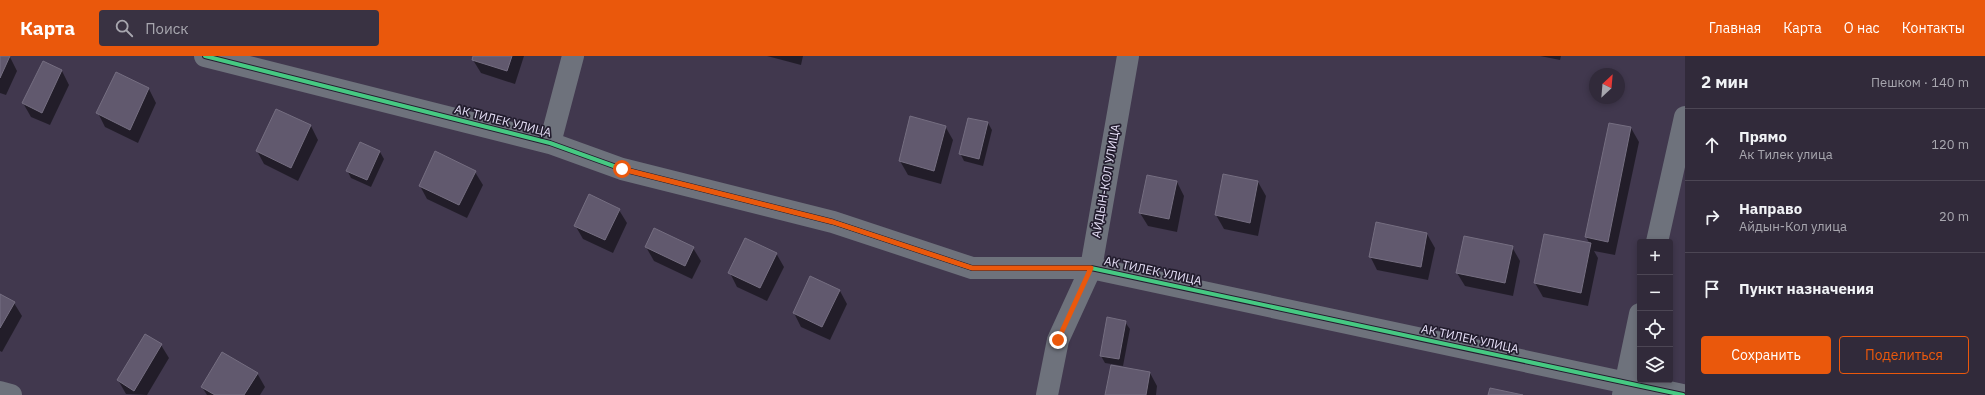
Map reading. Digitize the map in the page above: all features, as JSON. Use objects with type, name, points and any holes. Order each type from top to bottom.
[{"type":"street","name":"АК ТИЛЕК УЛИЦА","points":[[205,56],[550,143],[622,169],[833,222],[972,268],[1091,268],[1624,389],[1683,395]]},
{"type":"street","points":[[550,143],[573,56]]},
{"type":"street","name":"АЙДЫН-КОЛ УЛИЦА","points":[[1047,395],[1058,340],[1091,268],[1128,56]]},
{"type":"street","points":[[1657,239],[1685,117]]},
{"type":"street","points":[[1624,389],[1637,328]]},
{"type":"street","points":[[0,392],[11,395]]},
{"type":"building","points":[[0,56],[10,56],[0,78]]},
{"type":"building","points":[[473,56],[512,56],[507,71],[472,60]]},
{"type":"building","points":[[43,61],[62,70],[42,113],[22,103]]},
{"type":"building","points":[[116,72],[149,88],[130,130],[96,113]]},
{"type":"building","points":[[276,109],[311,125],[291,168],[256,151]]},
{"type":"building","points":[[910,116],[946,126],[934,171],[899,161]]},
{"type":"building","points":[[968,118],[988,122],[979,159],[959,154]]},
{"type":"building","points":[[1609,123],[1631,127],[1608,242],[1585,237]]},
{"type":"building","points":[[360,142],[380,151],[367,180],[346,171]]},
{"type":"building","points":[[435,151],[476,171],[459,205],[419,186]]},
{"type":"building","points":[[1223,174],[1258,181],[1250,223],[1215,215]]},
{"type":"building","points":[[1147,175],[1177,181],[1169,219],[1139,213]]},
{"type":"building","points":[[589,194],[620,209],[605,240],[574,226]]},
{"type":"building","points":[[1376,222],[1427,233],[1421,267],[1369,257]]},
{"type":"building","points":[[654,228],[694,247],[685,266],[645,247]]},
{"type":"building","points":[[1544,234],[1591,243],[1581,293],[1534,283]]},
{"type":"building","points":[[1464,236],[1513,246],[1505,283],[1456,273]]},
{"type":"building","points":[[745,238],[777,253],[760,288],[728,273]]},
{"type":"building","points":[[810,276],[840,290],[822,327],[793,313]]},
{"type":"building","points":[[0,294],[15,302],[0,328]]},
{"type":"building","points":[[1107,317],[1126,321],[1119,359],[1100,356]]},
{"type":"building","points":[[145,334],[162,344],[134,391],[117,380]]},
{"type":"building","points":[[222,352],[258,373],[244,395],[215,395],[201,387]]},
{"type":"building","points":[[1111,365],[1150,372],[1146,395],[1105,395]]},
{"type":"building","points":[[1490,388],[1523,395],[1488,395]]},
{"type":"cycle path","points":[[205,56],[550,143],[622,169],[833,222],[972,268],[1091,268],[1683,395]]},
{"type":"route","points":[[622,169],[833,222],[972,268],[1091,268],[1058,340]]}]
